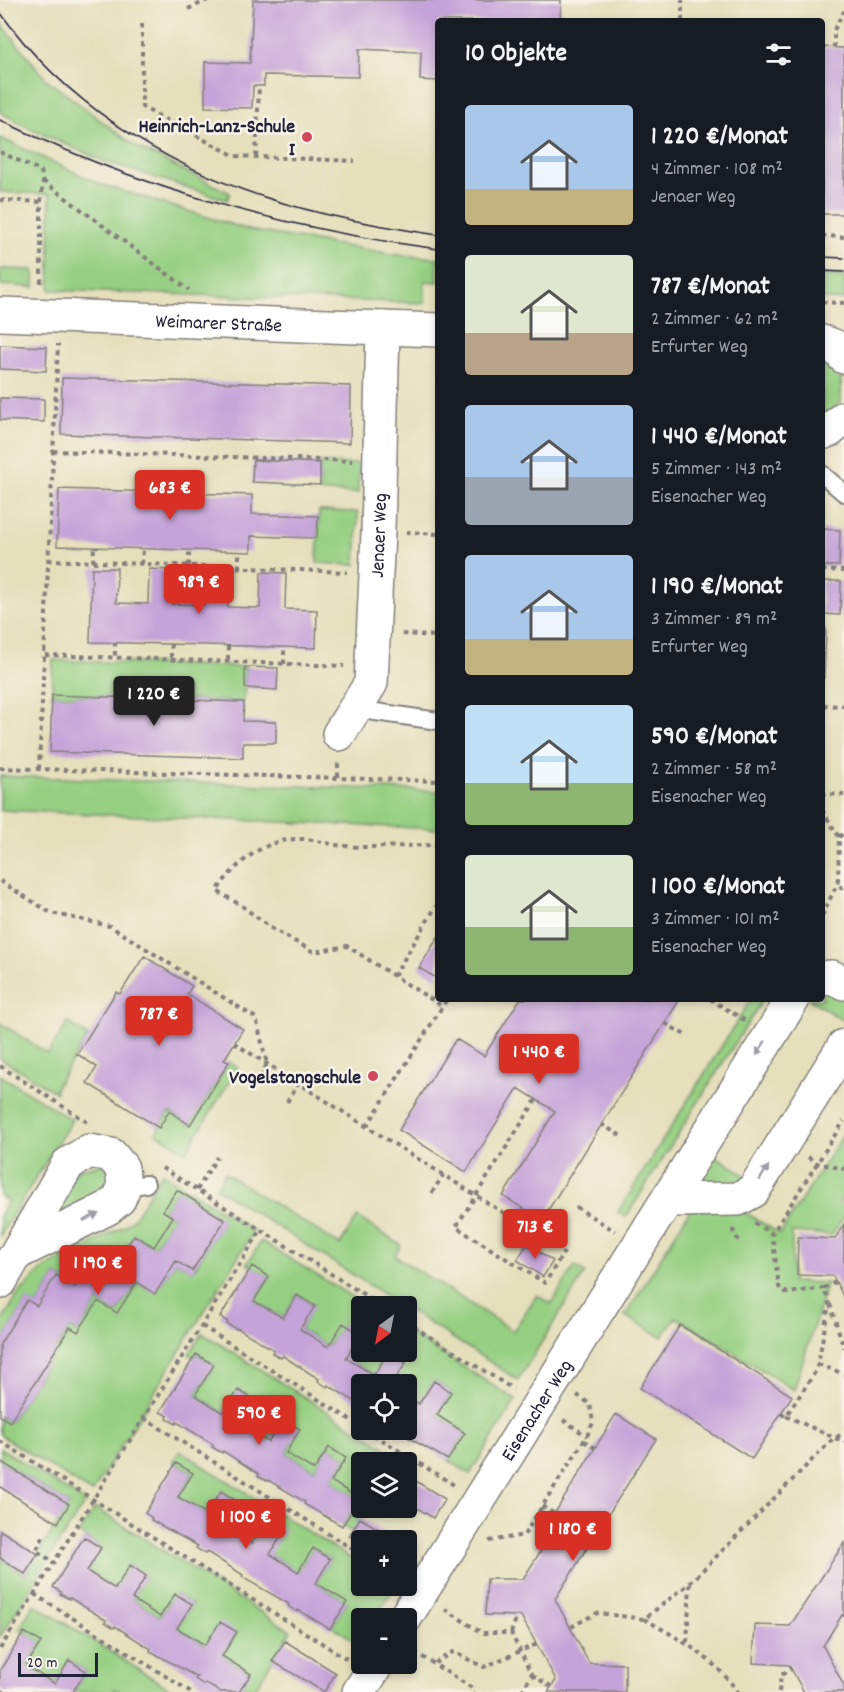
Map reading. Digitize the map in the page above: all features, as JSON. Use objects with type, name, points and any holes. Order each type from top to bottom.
[{"type":"street","name":"Weimarer Straße","points":[[0,314],[435,330]]},
{"type":"street","name":"Jenaer Weg","points":[[347,721],[371,682],[383,328]]},
{"type":"street","points":[[825,343],[834,346],[844,357]]},
{"type":"street","points":[[825,432],[844,418]]},
{"type":"street","points":[[825,978],[832,977],[844,983]]},
{"type":"street","name":"Eisenacher Weg","points":[[413,1606],[791,1002]]},
{"type":"street","points":[[668,1200],[738,1199],[753,1191],[844,1046]]},
{"type":"street","points":[[0,1282],[68,1164],[89,1151],[111,1155],[135,1186],[108,1208],[19,1252]]},
{"type":"lane","points":[[825,477],[844,493]]},
{"type":"lane","points":[[347,721],[435,721]]},
{"type":"path","points":[[188,9],[208,0]]},
{"type":"path","points":[[681,18],[682,0]]},
{"type":"path","points":[[834,48],[834,30],[844,11]]},
{"type":"path","points":[[142,24],[142,107],[235,156],[355,161]]},
{"type":"path","points":[[256,157],[259,86]]},
{"type":"path","points":[[0,152],[41,171],[43,181],[41,202],[50,316],[53,451],[39,769]]},
{"type":"path","points":[[43,181],[192,293],[203,321]]},
{"type":"path","points":[[0,200],[41,202]]},
{"type":"path","points":[[825,236],[844,237]]},
{"type":"path","points":[[825,302],[844,303]]},
{"type":"path","points":[[53,451],[380,462]]},
{"type":"path","points":[[417,533],[435,534]]},
{"type":"path","points":[[93,562],[94,547]]},
{"type":"path","points":[[142,564],[143,549]]},
{"type":"path","points":[[189,550],[189,566]]},
{"type":"path","points":[[239,552],[239,568]]},
{"type":"path","points":[[48,560],[376,573]]},
{"type":"path","points":[[825,570],[844,571]]},
{"type":"path","points":[[408,634],[435,636]]},
{"type":"path","points":[[115,642],[115,658]]},
{"type":"path","points":[[171,644],[171,660]]},
{"type":"path","points":[[228,645],[228,662]]},
{"type":"path","points":[[284,647],[284,664]]},
{"type":"path","points":[[45,655],[372,668]]},
{"type":"path","points":[[825,705],[844,706]]},
{"type":"path","points":[[0,768],[435,781]]},
{"type":"path","points":[[825,794],[844,795]]},
{"type":"path","points":[[825,815],[839,837],[838,882],[825,910]]},
{"type":"path","points":[[839,837],[844,833]]},
{"type":"path","points":[[435,845],[345,846],[303,839],[279,842],[258,849],[228,873],[217,891],[271,928],[314,952],[347,946],[435,1002]]},
{"type":"path","points":[[0,881],[51,913],[110,926],[256,1018],[267,1064],[257,1084]]},
{"type":"path","points":[[838,882],[844,892]]},
{"type":"path","points":[[393,976],[435,908]]},
{"type":"path","points":[[435,1002],[442,1006]]},
{"type":"path","points":[[366,1126],[445,1002]]},
{"type":"path","points":[[715,1002],[769,1036]]},
{"type":"path","points":[[665,1023],[685,1035]]},
{"type":"path","points":[[234,1043],[553,1244]]},
{"type":"path","points":[[0,1066],[93,1125]]},
{"type":"path","points":[[286,1102],[298,1084]]},
{"type":"path","points":[[537,1100],[456,1227],[545,1282],[550,1270],[564,1252]]},
{"type":"path","points":[[836,1282],[824,1288],[787,1293],[779,1287],[772,1234],[844,1121]]},
{"type":"path","points":[[602,1124],[621,1136]]},
{"type":"path","points":[[197,1190],[217,1157]]},
{"type":"path","points":[[817,1163],[844,1169]]},
{"type":"path","points":[[160,1167],[366,1296]]},
{"type":"path","points":[[432,1193],[443,1175]]},
{"type":"path","points":[[576,1207],[638,1246]]},
{"type":"path","points":[[0,1648],[261,1230]]},
{"type":"path","points":[[824,1288],[844,1348]]},
{"type":"path","points":[[829,1304],[818,1364],[814,1374],[784,1415],[844,1442]]},
{"type":"path","points":[[202,1326],[351,1420]]},
{"type":"path","points":[[378,1440],[471,1514],[485,1541],[524,1535],[593,1423],[590,1404],[546,1393],[417,1328]]},
{"type":"path","points":[[818,1364],[844,1374]]},
{"type":"path","points":[[144,1418],[351,1548]]},
{"type":"path","points":[[644,1619],[690,1583],[833,1439],[844,1433]]},
{"type":"path","points":[[0,1441],[369,1676]]},
{"type":"path","points":[[584,1441],[595,1448]]},
{"type":"path","points":[[542,1506],[554,1514]]},
{"type":"path","points":[[43,1537],[36,1551],[54,1562]]},
{"type":"path","points":[[687,1643],[690,1583]]},
{"type":"path","points":[[34,1594],[191,1692]]},
{"type":"path","points":[[413,1606],[482,1633],[511,1633]]},
{"type":"path","points":[[571,1627],[597,1613],[644,1619],[687,1643],[730,1681],[738,1692]]},
{"type":"path","points":[[517,1616],[511,1633],[532,1675],[552,1687]]},
{"type":"path","points":[[435,1663],[453,1652],[484,1667],[521,1653],[537,1644]]},
{"type":"path","points":[[417,1653],[472,1688],[474,1692]]},
{"type":"path","points":[[779,1692],[781,1675],[791,1669]]},
{"type":"path","points":[[521,1692],[532,1675]]},
{"type":"green space","points":[[0,22],[46,79],[135,146],[230,193],[227,200],[103,161],[29,128],[0,112]]},
{"type":"green space","points":[[0,138],[100,184],[249,230],[398,255],[435,258],[435,282],[425,281],[425,303],[50,290],[50,194],[0,192]]},
{"type":"green space","points":[[0,269],[34,270],[34,287],[0,285]]},
{"type":"green space","points":[[825,275],[844,276],[844,300],[825,299]]},
{"type":"green space","points":[[825,360],[841,373],[841,402],[825,415]]},
{"type":"green space","points":[[320,463],[359,464],[358,493],[320,492]]},
{"type":"green space","points":[[319,511],[358,512],[356,565],[317,563]]},
{"type":"green space","points":[[53,660],[245,667],[244,702],[52,695]]},
{"type":"green space","points":[[0,776],[435,791],[435,829],[0,810]]},
{"type":"green space","points":[[825,991],[844,998],[844,1021],[814,1002],[825,1002]]},
{"type":"green space","points":[[749,1002],[761,1002],[626,1217],[618,1212]]},
{"type":"green space","points":[[68,1022],[88,1036],[55,1088],[56,1093],[0,1058],[0,1023],[48,1054]]},
{"type":"green space","points":[[229,1062],[238,1068],[186,1152],[156,1133],[169,1112],[190,1125]]},
{"type":"green space","points":[[0,1075],[72,1120],[0,1236],[0,1214],[8,1201],[0,1196]]},
{"type":"green space","points":[[844,1133],[844,1194],[839,1202],[844,1207],[844,1217],[832,1235],[792,1232],[792,1282],[827,1283],[794,1390],[676,1317],[662,1337],[625,1316],[704,1187],[697,1181],[711,1153],[748,1177],[744,1182],[705,1188],[780,1234]]},
{"type":"green space","points":[[105,1163],[114,1188],[54,1218],[76,1170]]},
{"type":"green space","points":[[162,1173],[254,1231],[92,1493],[0,1435],[0,1416],[10,1422],[70,1327],[78,1332],[98,1301],[117,1313],[137,1282],[155,1293],[176,1261],[193,1271],[224,1220],[177,1190],[163,1211],[173,1217],[154,1247],[134,1235],[114,1267],[96,1256],[75,1287],[56,1275],[37,1306],[27,1301],[0,1344],[0,1324],[19,1293],[44,1268],[123,1227],[134,1218]]},
{"type":"green space","points":[[225,1173],[340,1245],[357,1217],[401,1245],[395,1256],[513,1331],[537,1295],[551,1304],[575,1266],[585,1273],[518,1380],[417,1315],[417,1296],[386,1296],[216,1188]]},
{"type":"green space","points":[[261,1241],[351,1296],[351,1329],[343,1324],[328,1347],[300,1329],[314,1305],[297,1295],[283,1318],[254,1301],[269,1277],[247,1264]]},
{"type":"green space","points":[[202,1333],[351,1426],[351,1440],[373,1440],[393,1452],[351,1452],[351,1494],[331,1481],[346,1458],[329,1447],[314,1470],[286,1453],[300,1429],[283,1419],[268,1442],[240,1424],[254,1400],[238,1390],[223,1413],[195,1395],[214,1365],[197,1354],[194,1358],[189,1354]]},
{"type":"green space","points":[[417,1337],[516,1400],[470,1474],[448,1460],[465,1433],[437,1415],[451,1392],[434,1381],[419,1404],[417,1403],[417,1374],[398,1374],[405,1363],[372,1374],[353,1362],[417,1362]]},
{"type":"green space","points":[[351,1349],[351,1361],[346,1358]]},
{"type":"green space","points":[[0,1448],[85,1502],[0,1637],[0,1558],[25,1574],[69,1504],[0,1461]]},
{"type":"green space","points":[[180,1451],[351,1559],[351,1596],[389,1596],[381,1608],[351,1608],[351,1639],[332,1626],[347,1602],[316,1583],[330,1559],[313,1549],[298,1572],[270,1554],[267,1520],[252,1543],[224,1525],[238,1502],[222,1491],[207,1514],[178,1497],[193,1473],[173,1461]]},
{"type":"green space","points":[[95,1508],[291,1631],[253,1692],[239,1692],[251,1673],[222,1656],[237,1632],[205,1645],[177,1628],[192,1604],[175,1594],[160,1617],[132,1599],[146,1576],[130,1565],[115,1589],[87,1571],[101,1548],[79,1533]]},
{"type":"green space","points":[[351,1512],[351,1518],[361,1518],[351,1531],[342,1526]]},
{"type":"green space","points":[[34,1604],[175,1692],[120,1692],[115,1689],[113,1692],[73,1692],[86,1671],[69,1660],[55,1684],[26,1666],[41,1643],[19,1629]]},
{"type":"building","points":[[253,0],[561,0],[560,18],[435,18],[435,81],[420,80],[421,52],[359,49],[358,77],[264,75],[264,86],[253,86],[252,108],[205,107],[205,62],[250,63]]},
{"type":"building","points":[[825,47],[844,48],[844,214],[825,214]]},
{"type":"building","points":[[0,345],[47,347],[46,371],[0,369]]},
{"type":"building","points":[[62,378],[351,386],[350,443],[61,434]]},
{"type":"building","points":[[0,398],[44,399],[44,422],[0,420]]},
{"type":"building","points":[[253,460],[320,463],[320,485],[252,482]]},
{"type":"building","points":[[59,489],[252,495],[252,514],[318,516],[317,538],[251,536],[251,552],[57,546]]},
{"type":"building","points":[[825,529],[840,530],[839,566],[825,566]]},
{"type":"building","points":[[92,568],[117,568],[116,603],[148,604],[149,569],[173,570],[172,604],[204,605],[205,571],[229,571],[228,607],[260,608],[261,572],[286,573],[285,609],[317,610],[316,648],[90,642]]},
{"type":"building","points":[[825,581],[841,581],[840,615],[825,614]]},
{"type":"building","points":[[245,667],[278,668],[277,690],[245,688]]},
{"type":"building","points":[[52,695],[244,702],[243,721],[276,722],[276,743],[243,743],[243,758],[50,752]]},
{"type":"building","points":[[435,942],[435,977],[419,968]]},
{"type":"building","points":[[144,956],[192,986],[187,994],[243,1029],[224,1060],[229,1062],[190,1125],[169,1111],[159,1128],[87,1083],[97,1067],[77,1054],[116,992],[120,994]]},
{"type":"building","points":[[518,1002],[678,1002],[542,1220],[503,1196],[555,1111],[518,1088],[466,1172],[399,1130],[456,1039],[484,1056]]},
{"type":"building","points":[[177,1190],[225,1220],[192,1271],[176,1261],[155,1294],[137,1282],[117,1313],[98,1301],[78,1332],[70,1327],[10,1422],[0,1416],[0,1344],[27,1300],[37,1306],[56,1275],[75,1287],[96,1255],[114,1267],[134,1235],[154,1247],[173,1217],[163,1211]]},
{"type":"building","points":[[844,1224],[844,1298],[833,1276],[797,1275],[798,1237],[835,1239]]},
{"type":"building","points":[[527,1244],[553,1261],[543,1277],[517,1260]]},
{"type":"building","points":[[252,1266],[269,1277],[254,1301],[283,1318],[297,1295],[315,1306],[300,1329],[328,1347],[343,1323],[351,1328],[351,1349],[346,1358],[372,1374],[351,1374],[351,1399],[328,1385],[327,1387],[318,1381],[319,1379],[283,1356],[281,1358],[272,1353],[274,1350],[227,1324],[228,1322],[220,1317]]},
{"type":"building","points":[[680,1325],[792,1396],[752,1459],[640,1388]]},
{"type":"building","points":[[196,1354],[214,1365],[195,1395],[223,1413],[238,1390],[255,1400],[240,1424],[268,1442],[283,1419],[300,1429],[286,1453],[314,1470],[329,1447],[346,1458],[331,1481],[351,1493],[351,1512],[342,1526],[258,1476],[259,1474],[223,1451],[222,1453],[212,1447],[214,1445],[177,1422],[176,1424],[167,1419],[168,1416],[160,1412]]},
{"type":"building","points":[[382,1362],[406,1363],[399,1374],[375,1374]]},
{"type":"building","points":[[434,1381],[451,1392],[437,1415],[465,1433],[448,1460],[413,1440],[417,1440],[417,1403],[419,1404]]},
{"type":"building","points":[[616,1414],[656,1439],[555,1599],[589,1663],[625,1664],[625,1692],[548,1692],[556,1680],[521,1616],[485,1615],[487,1579],[523,1579],[542,1549],[535,1545]]},
{"type":"building","points":[[0,1461],[69,1504],[58,1523],[0,1487]]},
{"type":"building","points":[[176,1463],[193,1473],[178,1497],[207,1514],[221,1491],[238,1502],[224,1525],[252,1543],[267,1519],[285,1530],[270,1554],[298,1572],[313,1548],[330,1559],[316,1583],[347,1602],[330,1629],[298,1610],[297,1612],[288,1606],[289,1604],[242,1577],[243,1575],[207,1552],[205,1554],[196,1548],[198,1546],[151,1520],[152,1518],[145,1513]]},
{"type":"building","points":[[417,1482],[445,1499],[433,1518],[417,1508]]},
{"type":"building","points":[[360,1518],[380,1530],[353,1530]]},
{"type":"building","points":[[0,1530],[38,1554],[25,1574],[0,1558]]},
{"type":"building","points":[[84,1537],[101,1548],[87,1571],[115,1589],[130,1565],[146,1576],[132,1599],[160,1617],[175,1594],[192,1604],[177,1628],[205,1645],[220,1622],[237,1632],[222,1656],[251,1674],[239,1692],[220,1692],[205,1683],[204,1685],[195,1679],[197,1677],[150,1651],[151,1649],[60,1594],[61,1592],[53,1587]]},
{"type":"building","points":[[844,1543],[844,1616],[842,1615],[823,1646],[844,1686],[844,1692],[804,1692],[789,1665],[753,1663],[755,1625],[790,1626]]},
{"type":"building","points":[[24,1632],[41,1642],[26,1666],[55,1684],[69,1660],[86,1671],[73,1692],[5,1692],[0,1689],[0,1670]]},
{"type":"building","points":[[285,1641],[336,1673],[324,1692],[272,1661]]},
{"type":"tram line","points":[[0,12],[25,44],[84,101],[117,125],[188,167],[264,197],[307,210],[435,234]]},
{"type":"tram line","points":[[0,120],[105,166],[213,202],[325,230],[435,249]]},
{"type":"tram line","points":[[825,257],[844,258]]},
{"type":"tram line","points":[[825,271],[844,272]]},
{"type":"place","name":"Heinrich-Lanz-Schule I","points":[[307,137]]},
{"type":"place","name":"Vogelstangschule","points":[[373,1076]]}]
